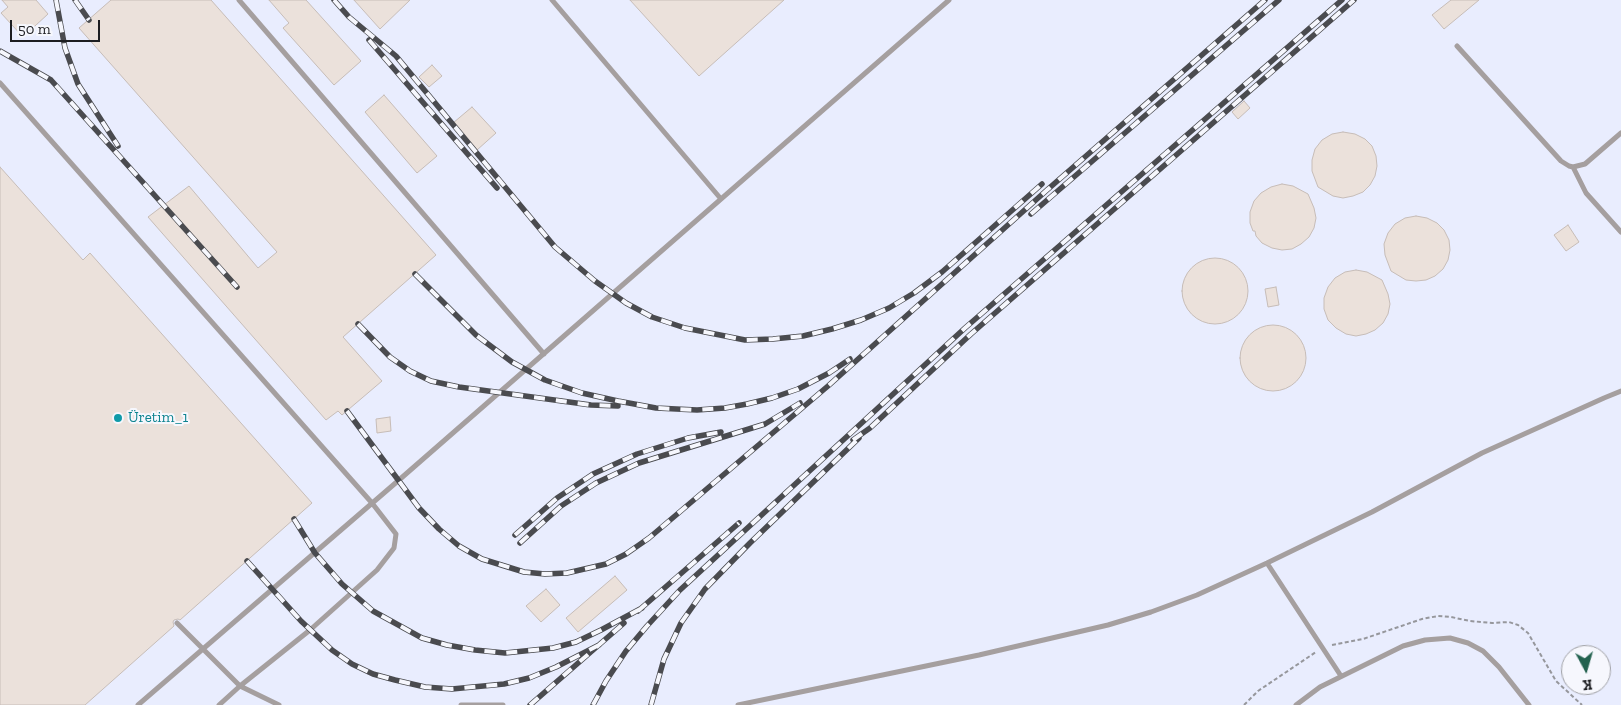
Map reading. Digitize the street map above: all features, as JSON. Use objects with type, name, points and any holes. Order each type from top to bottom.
[{"type":"lane","points":[[239,0],[544,354]]},
{"type":"lane","points":[[552,0],[721,199]]},
{"type":"lane","points":[[138,705],[949,0]]},
{"type":"lane","points":[[1457,46],[1562,161],[1573,167],[1586,193],[1621,232]]},
{"type":"lane","points":[[0,83],[372,503],[396,534],[394,548],[377,570],[310,630],[219,705]]},
{"type":"lane","points":[[1573,167],[1585,164],[1621,133]]},
{"type":"lane","points":[[738,705],[979,655],[1108,625],[1151,612],[1197,595],[1267,563],[1372,512],[1482,453],[1621,391]]},
{"type":"lane","points":[[1267,563],[1341,676]]},
{"type":"lane","points":[[177,624],[240,686],[279,705]]},
{"type":"lane","points":[[1296,705],[1320,687],[1403,646],[1425,640],[1450,638],[1468,643],[1483,652],[1499,667],[1529,705]]},
{"type":"lane","points":[[461,705],[503,705]]},
{"type":"path","points":[[1244,705],[1273,681],[1322,648]]},
{"type":"shaded area","points":[[0,0],[1621,0],[1621,705],[0,705]]},
{"type":"building","points":[[2,0],[36,0],[48,14],[23,37],[1,13],[8,7]]},
{"type":"building","points":[[111,0],[211,0],[436,255],[343,337],[382,381],[342,415],[338,411],[326,420],[148,217],[189,186],[258,268],[277,252],[79,28]]},
{"type":"building","points":[[269,0],[306,0],[361,61],[334,85],[283,28],[289,23]]},
{"type":"building","points":[[354,0],[410,0],[380,29]]},
{"type":"building","points":[[630,0],[784,0],[699,76]]},
{"type":"building","points":[[1451,0],[1479,0],[1444,29],[1432,15]]},
{"type":"building","points":[[432,65],[442,76],[429,87],[419,77]]},
{"type":"building","points":[[384,95],[437,156],[417,173],[365,112]]},
{"type":"building","points":[[1244,101],[1250,108],[1238,119],[1232,112]]},
{"type":"building","points":[[472,107],[496,133],[477,150],[453,123]]},
{"type":"building","points":[[1343,132],[1355,134],[1365,139],[1372,146],[1377,166],[1375,176],[1363,192],[1343,198],[1333,196],[1318,187],[1312,171],[1312,160],[1315,149],[1322,140],[1332,134]]},
{"type":"building","name":"Üretim_1","points":[[0,167],[83,260],[90,253],[312,503],[180,620],[174,620],[174,626],[85,705],[0,705]]},
{"type":"building","points":[[1282,184],[1293,186],[1308,194],[1316,218],[1314,228],[1309,237],[1292,249],[1282,250],[1262,243],[1256,236],[1250,223],[1250,212],[1254,201],[1261,193],[1271,187]]},
{"type":"building","points":[[1416,216],[1427,218],[1437,223],[1444,230],[1449,240],[1450,250],[1448,260],[1443,269],[1435,276],[1426,280],[1416,281],[1406,280],[1391,271],[1385,255],[1384,244],[1388,233],[1395,224],[1405,218]]},
{"type":"building","points":[[1568,225],[1579,242],[1566,251],[1554,235]]},
{"type":"building","points":[[1215,258],[1227,261],[1238,268],[1245,279],[1248,291],[1245,303],[1238,314],[1227,321],[1215,324],[1203,321],[1192,314],[1185,303],[1182,291],[1185,279],[1192,268],[1203,261]]},
{"type":"building","points":[[1356,270],[1367,272],[1382,280],[1390,304],[1388,314],[1383,323],[1375,330],[1356,336],[1346,334],[1328,320],[1324,309],[1324,298],[1328,287],[1335,278],[1345,272]]},
{"type":"building","points":[[1276,287],[1279,305],[1268,307],[1265,289]]},
{"type":"building","points":[[1273,325],[1285,328],[1296,335],[1303,346],[1306,358],[1303,370],[1296,381],[1285,388],[1273,391],[1261,388],[1250,381],[1243,370],[1240,358],[1243,346],[1250,335],[1261,328]]},
{"type":"building","points":[[390,417],[391,431],[377,433],[376,419]]},
{"type":"building","points":[[615,576],[627,590],[578,632],[566,618]]},
{"type":"building","points":[[546,589],[560,605],[541,622],[526,606]]},
{"type":"railway","points":[[56,0],[65,48],[78,84],[118,146]]},
{"type":"railway","points":[[75,0],[89,20]]},
{"type":"railway","points":[[334,0],[349,17],[396,56],[555,247],[595,281],[626,303],[652,317],[685,328],[745,340],[773,339],[803,336],[861,320],[889,308],[914,293],[942,272],[1042,184]]},
{"type":"railway","points":[[347,411],[419,508],[459,546],[482,559],[524,572],[545,574],[567,573],[606,564],[626,554],[649,538],[828,386],[1047,190],[1265,0]]},
{"type":"railway","points":[[1031,214],[1279,0]]},
{"type":"railway","points":[[593,705],[626,651],[680,590],[965,328],[1342,0]]},
{"type":"railway","points":[[853,440],[870,428],[971,334],[1354,0]]},
{"type":"railway","points":[[369,40],[497,188]]},
{"type":"railway","points":[[0,51],[51,80],[237,287]]},
{"type":"railway","points":[[415,274],[476,335],[512,362],[545,380],[582,393],[618,401],[656,408],[697,410],[725,408],[772,398],[798,389],[829,373],[850,359]]},
{"type":"railway","points":[[358,324],[390,357],[410,371],[431,381],[459,387],[591,405],[618,406]]},
{"type":"railway","points":[[520,543],[561,506],[596,483],[639,463],[765,424],[800,403]]},
{"type":"railway","points":[[515,535],[557,498],[593,474],[637,454],[688,438],[721,432]]},
{"type":"railway","points":[[651,705],[664,659],[681,623],[705,589],[859,438]]},
{"type":"railway","points":[[294,519],[315,553],[342,584],[373,611],[422,638],[447,645],[505,653],[553,648],[576,642],[642,608]]},
{"type":"railway","points":[[638,611],[739,523]]},
{"type":"railway","points":[[247,561],[301,621],[332,650],[352,664],[373,674],[395,680],[425,687],[452,689],[504,684],[529,678],[556,667],[599,645]]},
{"type":"railway","points":[[530,705],[624,623]]},
{"type":"place","name":"Üretim_1","points":[[118,418]]}]
